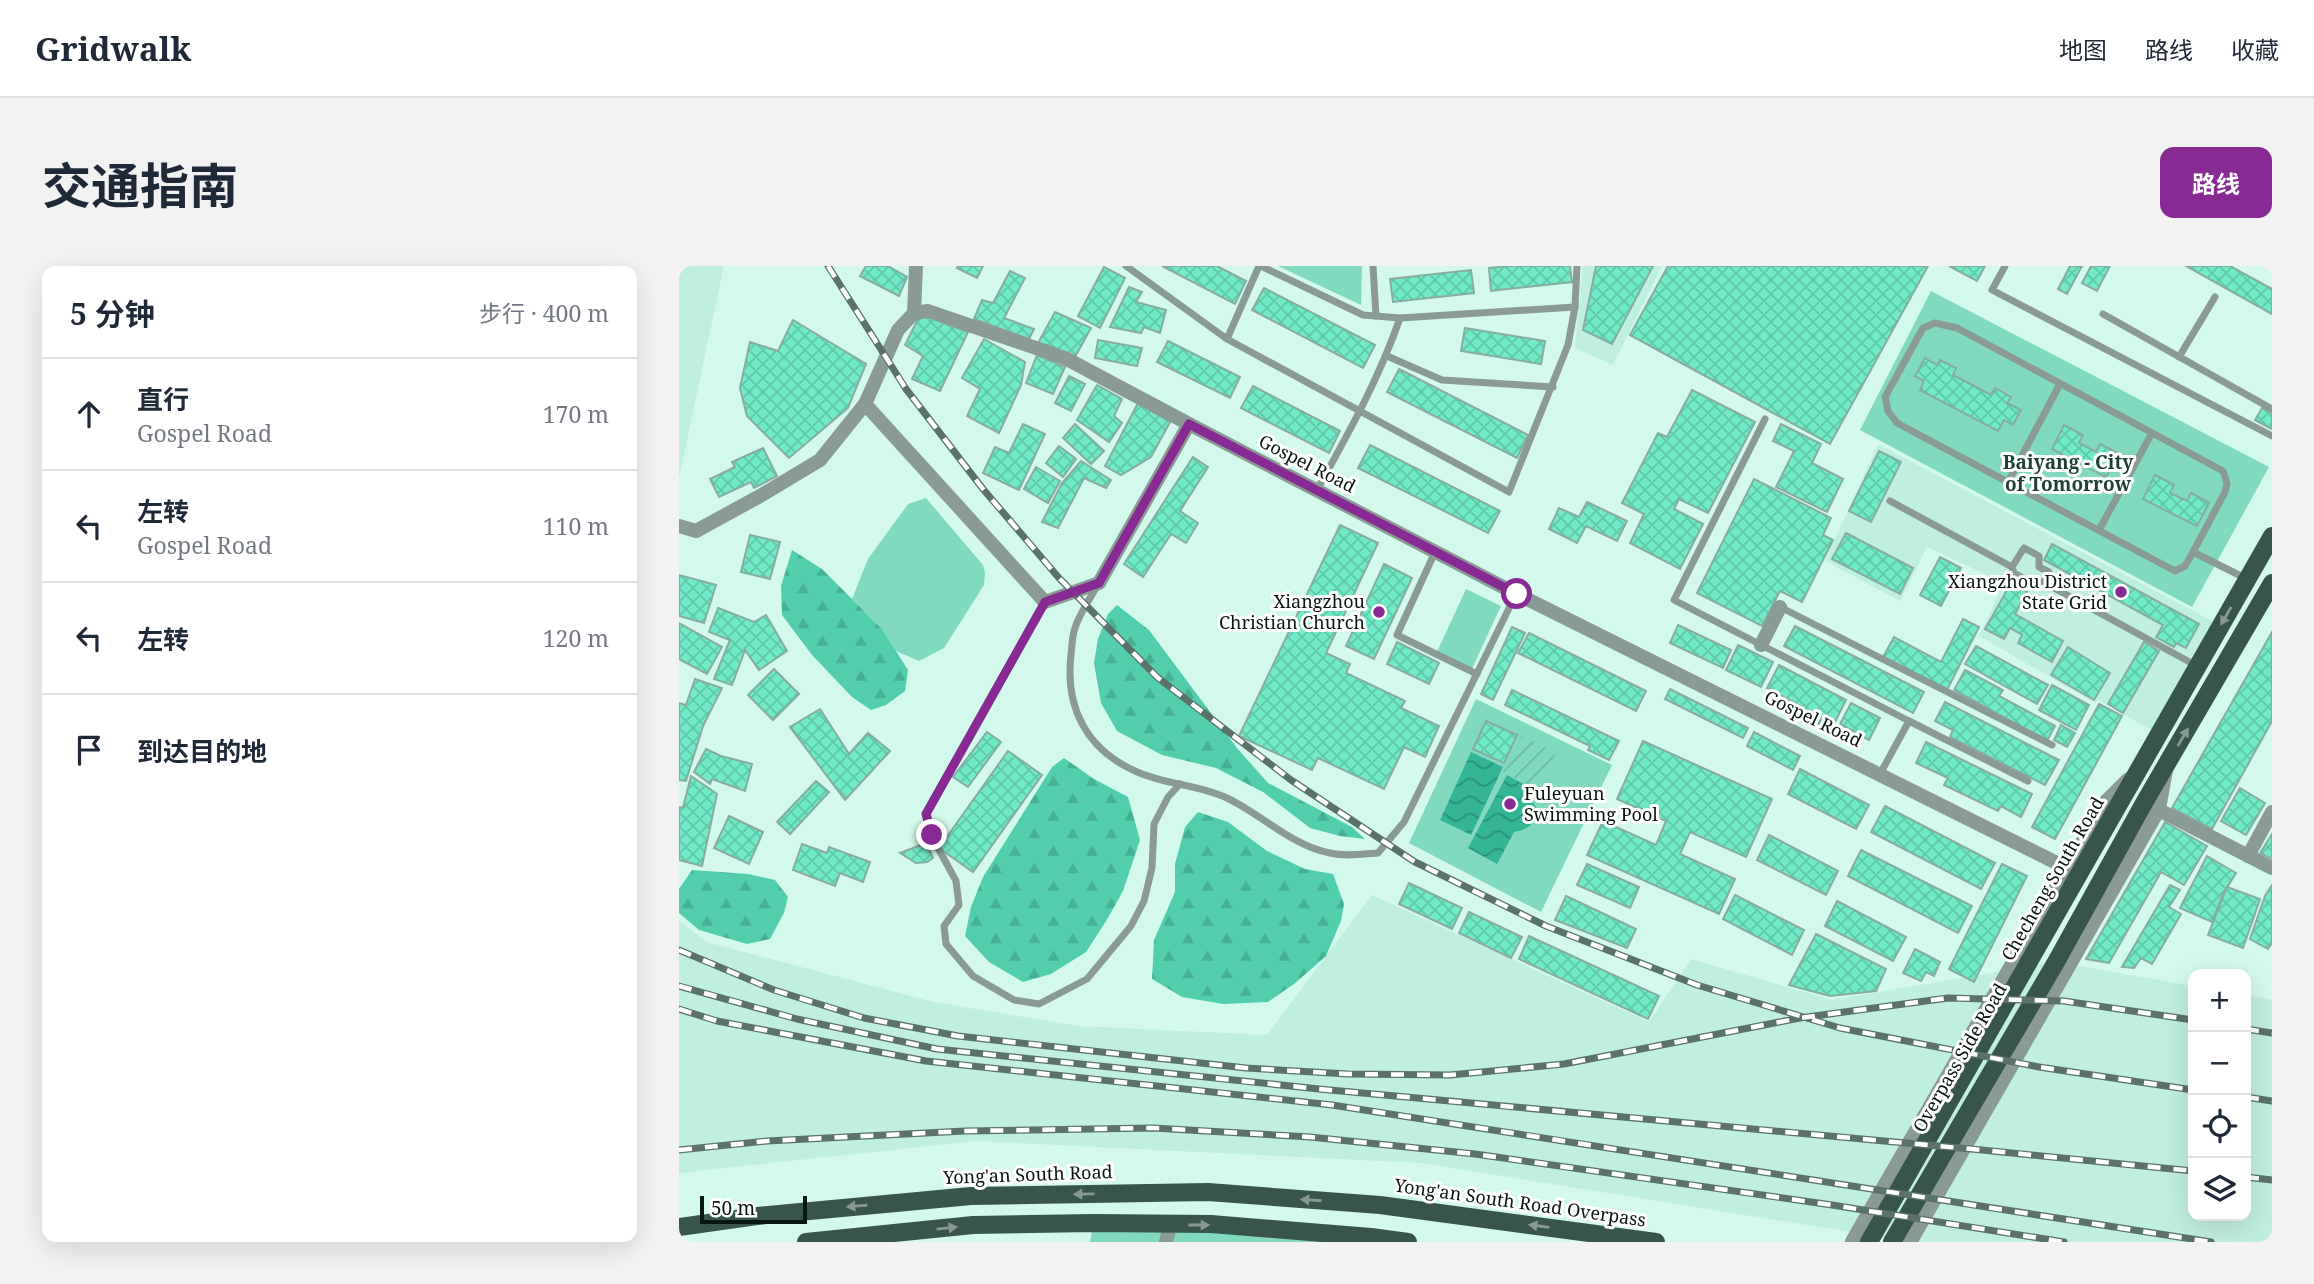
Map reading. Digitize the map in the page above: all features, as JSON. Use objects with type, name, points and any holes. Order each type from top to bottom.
[{"type":"main road","name":"Checheng South Road","points":[[1870,1242],[2272,536]]},
{"type":"main road","points":[[1892,1242],[2056,962],[2272,583]]},
{"type":"main road","name":"Yong'an South Road","points":[[679,1227],[971,1196],[1208,1192],[1380,1205]]},
{"type":"main road","name":"Yong'an South Road Overpass","points":[[1380,1205],[1656,1242]]},
{"type":"main road","points":[[801,1212],[806,1242],[973,1226],[1093,1223],[1168,1233],[1211,1224],[1408,1242]]},
{"type":"main road","points":[[1286,1230],[1327,1242]]},
{"type":"street","points":[[679,526],[696,531],[820,460],[865,404],[898,330],[914,313],[916,266]]},
{"type":"street","name":"Gospel Road","points":[[914,313],[928,311],[1065,358],[1517,594],[2069,869]]},
{"type":"street","points":[[865,404],[1045,602],[1099,583],[1189,424]]},
{"type":"street","points":[[1761,645],[1780,607]]},
{"type":"street","points":[[1908,1242],[2157,809],[2164,769]]},
{"type":"street","name":"Overpass Side Road","points":[[1854,1242],[2106,803],[2139,771]]},
{"type":"street","points":[[2157,809],[2272,868]]},
{"type":"street","points":[[2248,856],[2272,812]]},
{"type":"lane","points":[[1126,266],[1227,339],[1509,492],[1568,345],[1575,307],[1577,266]]},
{"type":"lane","points":[[1227,339],[1260,266],[1363,315],[1400,318],[1575,307]]},
{"type":"lane","points":[[1373,266],[1377,316]]},
{"type":"lane","points":[[2005,266],[1992,290],[2272,436]]},
{"type":"lane","points":[[2179,357],[2215,297]]},
{"type":"lane","points":[[2103,314],[2272,409]]},
{"type":"lane","points":[[1317,491],[1360,413],[1387,356],[1400,318]]},
{"type":"lane","points":[[1935,323],[1957,328],[2060,384],[2223,471],[2227,483],[2225,492],[2185,566],[2175,571],[1897,423],[1888,411],[1885,397],[1923,328],[1935,323]]},
{"type":"lane","points":[[1387,356],[1442,380],[1553,387]]},
{"type":"lane","points":[[2008,482],[2060,384]]},
{"type":"lane","points":[[1765,419],[1674,600],[2028,781]]},
{"type":"lane","points":[[2099,530],[2152,433]]},
{"type":"lane","points":[[1890,501],[2012,567],[2014,573],[2034,584],[2043,582],[2198,666]]},
{"type":"lane","points":[[2012,567],[2024,548],[2032,551],[2039,556],[2039,567],[2049,572],[2043,582]]},
{"type":"lane","points":[[1435,552],[1397,635],[1477,674]]},
{"type":"lane","points":[[2193,552],[2248,579]]},
{"type":"lane","points":[[1099,583],[1075,628],[1070,661],[1070,694],[1084,731],[1107,755],[1135,771],[1205,788],[1257,813],[1297,841],[1328,853],[1347,855],[1378,853],[1404,822],[1517,594]]},
{"type":"lane","points":[[1045,602],[926,814],[932,835],[956,881],[959,905],[944,926],[946,944],[973,976],[1014,1000],[1039,1004],[1087,979],[1131,926],[1144,901],[1151,868],[1154,824],[1168,797],[1180,784]]},
{"type":"lane","points":[[1780,607],[2052,745]]},
{"type":"lane","points":[[1880,774],[1909,721]]},
{"type":"shaded area","points":[[679,266],[724,266],[679,478]]},
{"type":"shaded area","points":[[1278,266],[1362,266],[1361,305]]},
{"type":"shaded area","points":[[1583,266],[1662,266],[1613,365],[1575,348]]},
{"type":"shaded area","points":[[1931,291],[2269,467],[2192,607],[1860,430]]},
{"type":"shaded area","name":"Xiangzhou District State Grid","points":[[1878,444],[2216,623],[2155,732],[2098,700],[2095,703],[1979,636],[2004,583],[1927,547],[1900,601],[1825,561]]},
{"type":"shaded area","points":[[926,498],[983,565],[985,573],[984,585],[944,648],[919,661],[896,651],[882,629],[852,599],[868,559],[908,504]]},
{"type":"shaded area","points":[[1466,589],[1501,606],[1471,671],[1436,654]]},
{"type":"shaded area","name":"Fuleyuan Swimming Pool","points":[[1476,699],[1612,765],[1541,912],[1409,843]]},
{"type":"shaded area","points":[[1522,735],[1556,752],[1538,789],[1503,772]]},
{"type":"shaded area","points":[[1372,895],[1649,1022],[1691,959],[1832,1000],[2056,962],[2188,985],[2188,1221],[2251,1221],[2251,996],[2272,1000],[2272,1242],[1895,1242],[1857,1233],[1421,1163],[976,1141],[679,1173],[679,921],[707,942],[933,1002],[1078,1026],[1267,1035]]},
{"type":"shaded area","points":[[1093,1223],[1327,1242],[1090,1242]]},
{"type":"green space","points":[[792,550],[822,569],[882,629],[908,670],[905,691],[886,705],[871,710],[852,697],[812,655],[782,615],[781,586]]},
{"type":"green space","points":[[1117,605],[1149,630],[1237,748],[1268,783],[1352,827],[1365,839],[1310,828],[1263,792],[1216,768],[1162,755],[1117,731],[1101,703],[1094,663],[1098,639],[1108,614]]},
{"type":"green space","points":[[1064,758],[1094,779],[1128,797],[1140,840],[1123,891],[1086,952],[1051,974],[1023,982],[989,962],[965,936],[971,907],[983,877],[1052,767]]},
{"type":"green space","points":[[1198,812],[1228,822],[1267,851],[1305,869],[1333,874],[1344,904],[1341,921],[1326,956],[1268,1002],[1223,1004],[1182,997],[1152,979],[1154,940],[1175,892],[1175,864],[1185,827]]},
{"type":"green space","points":[[692,870],[748,874],[775,880],[788,897],[784,913],[770,939],[747,944],[699,930],[679,913],[679,889]]},
{"type":"water","points":[[1471,752],[1503,767],[1471,835],[1440,820]]},
{"type":"water","points":[[1507,775],[1535,790],[1531,798],[1538,812],[1529,826],[1514,832],[1497,864],[1468,848]]},
{"type":"building","points":[[866,266],[888,266],[907,277],[899,296],[860,276]]},
{"type":"building","points":[[983,266],[977,278],[957,268]]},
{"type":"building","points":[[1162,266],[1217,266],[1246,281],[1235,304]]},
{"type":"building","points":[[1570,266],[1572,282],[1491,291],[1489,268]]},
{"type":"building","points":[[1596,266],[1653,266],[1612,344],[1583,330]]},
{"type":"building","points":[[1668,266],[1928,266],[1830,444],[1630,335]]},
{"type":"building","points":[[1949,266],[1985,266],[1977,281]]},
{"type":"building","points":[[2070,266],[2082,266],[2067,294],[2058,289]]},
{"type":"building","points":[[2091,266],[2110,266],[2097,291],[2082,283]]},
{"type":"building","points":[[2186,266],[2230,266],[2272,289],[2272,314]]},
{"type":"building","points":[[1104,267],[1125,278],[1100,328],[1078,316]]},
{"type":"building","points":[[1471,270],[1474,293],[1393,302],[1390,279]]},
{"type":"building","points":[[1010,271],[1025,278],[1004,318],[1034,329],[1029,339],[974,319],[982,300],[993,303]]},
{"type":"building","points":[[1129,287],[1142,292],[1136,302],[1166,310],[1160,333],[1144,327],[1141,333],[1110,327]]},
{"type":"building","points":[[1264,288],[1375,345],[1363,368],[1252,310]]},
{"type":"building","points":[[1055,312],[1091,328],[1075,357],[1038,343]]},
{"type":"building","points":[[927,316],[968,332],[940,391],[912,379],[923,356],[905,345],[919,317]]},
{"type":"building","points":[[793,320],[866,364],[848,408],[789,458],[747,416],[740,388],[750,342],[778,351]]},
{"type":"building","points":[[1465,328],[1545,341],[1541,364],[1461,351]]},
{"type":"building","points":[[984,339],[1025,362],[1021,385],[999,433],[967,416],[980,389],[962,378]]},
{"type":"building","points":[[1098,340],[1142,348],[1137,366],[1095,358]]},
{"type":"building","points":[[1168,341],[1240,377],[1230,398],[1157,362]]},
{"type":"building","points":[[1037,355],[1065,367],[1053,394],[1026,383]]},
{"type":"building","points":[[1925,358],[1937,365],[1940,360],[1956,368],[1953,375],[1991,395],[1995,388],[2011,397],[2007,403],[2021,410],[2013,425],[2004,420],[1998,431],[1920,390],[1924,381],[1915,376]]},
{"type":"building","points":[[1399,369],[1528,435],[1517,458],[1387,392]]},
{"type":"building","points":[[1069,376],[1085,384],[1071,411],[1055,403]]},
{"type":"building","points":[[1097,385],[1122,399],[1114,416],[1122,423],[1109,442],[1077,420]]},
{"type":"building","points":[[1253,386],[1340,431],[1329,453],[1241,408]]},
{"type":"building","points":[[1692,390],[1755,422],[1708,513],[1679,499],[1674,509],[1703,524],[1680,569],[1630,543],[1644,514],[1622,503],[1658,433],[1667,437]]},
{"type":"building","points":[[1138,403],[1170,422],[1151,457],[1121,475],[1105,466]]},
{"type":"building","points":[[2262,408],[2272,413],[2272,429],[2255,420]]},
{"type":"building","points":[[1023,424],[1045,434],[1019,490],[983,473],[995,447],[1009,453]]},
{"type":"building","points":[[1075,424],[1104,451],[1091,464],[1063,438]]},
{"type":"building","points":[[1781,424],[1821,444],[1812,463],[1843,479],[1827,512],[1776,487],[1794,451],[1773,441]]},
{"type":"building","points":[[2064,425],[2083,435],[2079,443],[2096,452],[2100,444],[2118,453],[2106,477],[2052,449]]},
{"type":"building","points":[[1370,445],[1500,511],[1488,533],[1358,468]]},
{"type":"building","points":[[1059,446],[1076,459],[1063,477],[1046,463]]},
{"type":"building","points":[[763,448],[777,476],[754,488],[751,482],[719,497],[710,479],[735,467],[732,462]]},
{"type":"building","points":[[1879,451],[1901,462],[1871,522],[1849,511]]},
{"type":"building","points":[[1193,457],[1208,467],[1180,511],[1198,523],[1186,543],[1171,534],[1143,577],[1124,564]]},
{"type":"building","points":[[1081,461],[1111,480],[1106,488],[1084,478],[1058,528],[1042,522],[1062,483]]},
{"type":"building","points":[[1036,467],[1060,481],[1048,503],[1024,489]]},
{"type":"building","points":[[2155,475],[2174,485],[2170,493],[2187,501],[2191,493],[2209,503],[2197,526],[2143,499]]},
{"type":"building","points":[[1754,479],[1831,518],[1823,535],[1833,540],[1802,602],[1780,591],[1762,626],[1697,593]]},
{"type":"building","points":[[1587,502],[1627,521],[1617,541],[1586,526],[1577,543],[1549,529],[1559,508],[1579,517]]},
{"type":"building","points":[[1340,525],[1378,543],[1326,653],[1350,664],[1346,673],[1405,701],[1401,708],[1439,726],[1425,757],[1404,747],[1384,789],[1318,758],[1312,770],[1239,736]]},
{"type":"building","points":[[1846,533],[1913,568],[1900,594],[1832,559]]},
{"type":"building","points":[[750,535],[780,542],[770,579],[741,572]]},
{"type":"building","name":"Xiangzhou District State Grid","points":[[2052,544],[2199,624],[2186,648],[2176,643],[2174,647],[2156,637],[2163,625],[2044,560]]},
{"type":"building","points":[[1940,557],[1961,568],[1941,606],[1920,595]]},
{"type":"building","name":"Xiangzhou Christian Church","points":[[1384,564],[1412,578],[1374,659],[1346,646]]},
{"type":"building","points":[[679,575],[716,585],[704,623],[679,616]]},
{"type":"building","points":[[2011,583],[2027,592],[2015,614],[2063,641],[2052,662],[2018,643],[2022,635],[2010,628],[2004,639],[1985,629]]},
{"type":"building","points":[[718,608],[754,622],[766,615],[787,651],[759,670],[745,650],[732,685],[714,679],[730,640],[709,632]]},
{"type":"building","points":[[1963,619],[1979,627],[1947,690],[1883,657],[1894,637],[1941,662]]},
{"type":"building","points":[[679,623],[722,647],[707,674],[679,659]]},
{"type":"building","points":[[1678,625],[1731,650],[1723,668],[1670,643]]},
{"type":"building","points":[[1795,626],[1924,692],[1913,713],[1784,646]]},
{"type":"building","points":[[1512,627],[1525,633],[1493,700],[1481,694]]},
{"type":"building","points":[[2272,632],[2272,721],[2212,829],[2172,808]]},
{"type":"building","points":[[1529,633],[1646,691],[1636,711],[1518,653]]},
{"type":"building","points":[[1397,642],[1439,663],[1429,684],[1387,664]]},
{"type":"building","points":[[2144,642],[2159,651],[2123,713],[2108,704]]},
{"type":"building","points":[[1738,645],[1773,662],[1761,687],[1726,670]]},
{"type":"building","points":[[1976,646],[2048,685],[2037,704],[1965,664]]},
{"type":"building","points":[[2068,647],[2110,673],[2094,700],[2051,675]]},
{"type":"building","points":[[1779,665],[1846,700],[1834,724],[1822,717],[1819,724],[1799,714],[1802,707],[1767,688]]},
{"type":"building","points":[[774,669],[799,694],[773,720],[748,695]]},
{"type":"building","points":[[1965,670],[2003,690],[1999,696],[2055,726],[2047,741],[1954,690]]},
{"type":"building","points":[[695,679],[722,688],[703,726],[686,781],[679,780],[679,703],[686,705]]},
{"type":"building","points":[[2052,685],[2089,705],[2076,730],[2039,710]]},
{"type":"building","points":[[1670,689],[1748,728],[1743,738],[1665,699]]},
{"type":"building","points":[[1512,690],[1619,741],[1609,760],[1588,750],[1590,746],[1505,705]]},
{"type":"building","points":[[1945,702],[2059,760],[2045,785],[1950,737],[1953,730],[1935,721]]},
{"type":"building","points":[[1851,703],[1880,718],[1869,740],[1840,724]]},
{"type":"building","points":[[2099,704],[2122,716],[2055,839],[2032,827]]},
{"type":"building","points":[[820,709],[849,754],[868,733],[890,751],[845,800],[790,727]]},
{"type":"building","points":[[1486,721],[1517,735],[1504,763],[1473,749]]},
{"type":"building","points":[[2061,725],[2075,733],[2067,747],[2054,740]]},
{"type":"building","points":[[987,732],[1001,742],[968,787],[953,777]]},
{"type":"building","points":[[1754,732],[1800,756],[1793,770],[1747,746]]},
{"type":"building","points":[[1643,741],[1772,799],[1746,857],[1690,832],[1680,854],[1735,879],[1719,914],[1587,855],[1603,821],[1656,845],[1666,821],[1617,799]]},
{"type":"building","points":[[1926,742],[2032,794],[2021,817],[2001,806],[1998,811],[1944,785],[1948,778],[1916,763]]},
{"type":"building","points":[[706,749],[752,764],[745,791],[712,779],[710,784],[694,772]]},
{"type":"building","points":[[1008,751],[1042,775],[973,872],[939,848]]},
{"type":"building","points":[[1800,769],[1869,805],[1856,829],[1788,794]]},
{"type":"building","points":[[691,776],[717,794],[702,866],[679,860],[679,807],[683,808]]},
{"type":"building","points":[[816,781],[829,792],[790,834],[777,822]]},
{"type":"building","points":[[2240,788],[2265,803],[2246,835],[2221,821]]},
{"type":"building","points":[[1885,806],[1995,863],[1981,889],[1871,832]]},
{"type":"building","points":[[729,816],[763,832],[749,864],[714,848]]},
{"type":"building","points":[[2165,822],[2207,846],[2184,885],[2161,872],[2109,963],[2086,959]]},
{"type":"building","points":[[2272,834],[2272,859],[2260,853]]},
{"type":"building","points":[[1769,835],[1838,871],[1826,895],[1757,860]]},
{"type":"building","points":[[926,843],[933,858],[927,862],[916,863],[900,853]]},
{"type":"building","points":[[802,844],[827,853],[829,847],[870,862],[863,882],[840,873],[835,886],[793,870]]},
{"type":"building","points":[[1861,850],[1972,906],[1958,933],[1848,876]]},
{"type":"building","points":[[2207,856],[2236,873],[2223,894],[2212,922],[2180,908]]},
{"type":"building","points":[[1587,864],[1639,887],[1630,908],[1577,885]]},
{"type":"building","points":[[2002,864],[2027,876],[1974,982],[1949,969]]},
{"type":"building","points":[[1409,883],[1462,908],[1452,929],[1399,904]]},
{"type":"building","points":[[2170,885],[2180,890],[2169,907],[2181,914],[2152,964],[2141,958],[2134,968],[2122,967]]},
{"type":"building","points":[[2272,885],[2272,943],[2268,949],[2250,939],[2265,896]]},
{"type":"building","points":[[2227,887],[2260,899],[2243,948],[2208,935]]},
{"type":"building","points":[[1735,895],[1804,930],[1792,955],[1723,919]]},
{"type":"building","points":[[1566,896],[1636,929],[1627,948],[1555,920]]},
{"type":"building","points":[[1837,901],[1906,937],[1893,961],[1825,926]]},
{"type":"building","points":[[1469,912],[1522,937],[1511,958],[1459,933]]},
{"type":"building","points":[[1816,934],[1886,969],[1876,991],[1830,996],[1789,985]]},
{"type":"building","points":[[1529,936],[1659,996],[1648,1019],[1519,959]]},
{"type":"building","points":[[1915,949],[1940,962],[1934,976],[1926,972],[1921,981],[1903,973]]},
{"type":"railway","points":[[828,266],[906,389],[983,489],[1059,578],[1157,677],[1291,780],[1415,862],[1546,926],[1697,985],[1840,1028],[2039,1067],[2188,1089]]},
{"type":"railway","points":[[679,950],[774,990],[864,1018],[958,1036],[1246,1068],[1348,1074],[1450,1075],[1564,1064],[1800,1018],[1948,998],[2064,1001],[2188,1019]]},
{"type":"railway","points":[[679,986],[797,1019],[937,1049],[1319,1089],[2188,1171]]},
{"type":"railway","points":[[679,1009],[717,1021],[926,1061],[1332,1105],[2211,1242]]},
{"type":"railway","points":[[2251,1030],[2272,1033]]},
{"type":"railway","points":[[2251,1098],[2272,1101]]},
{"type":"railway","points":[[679,1150],[767,1141],[965,1131],[1153,1128],[1310,1137],[1475,1154],[1832,1205],[2064,1242]]},
{"type":"railway","points":[[2251,1178],[2272,1180]]},
{"type":"place","name":"Xiangzhou District State Grid","points":[[2121,592]]},
{"type":"place","name":"Xiangzhou Christian Church","points":[[1379,612]]},
{"type":"place","name":"Fuleyuan Swimming Pool","points":[[1510,804]]},
{"type":"district","name":"Baiyang - City of Tomorrow","points":[[2068,473]]},
{"type":"route","points":[[932,835],[926,814],[1045,602],[1099,583],[1189,424],[1517,594]]}]
